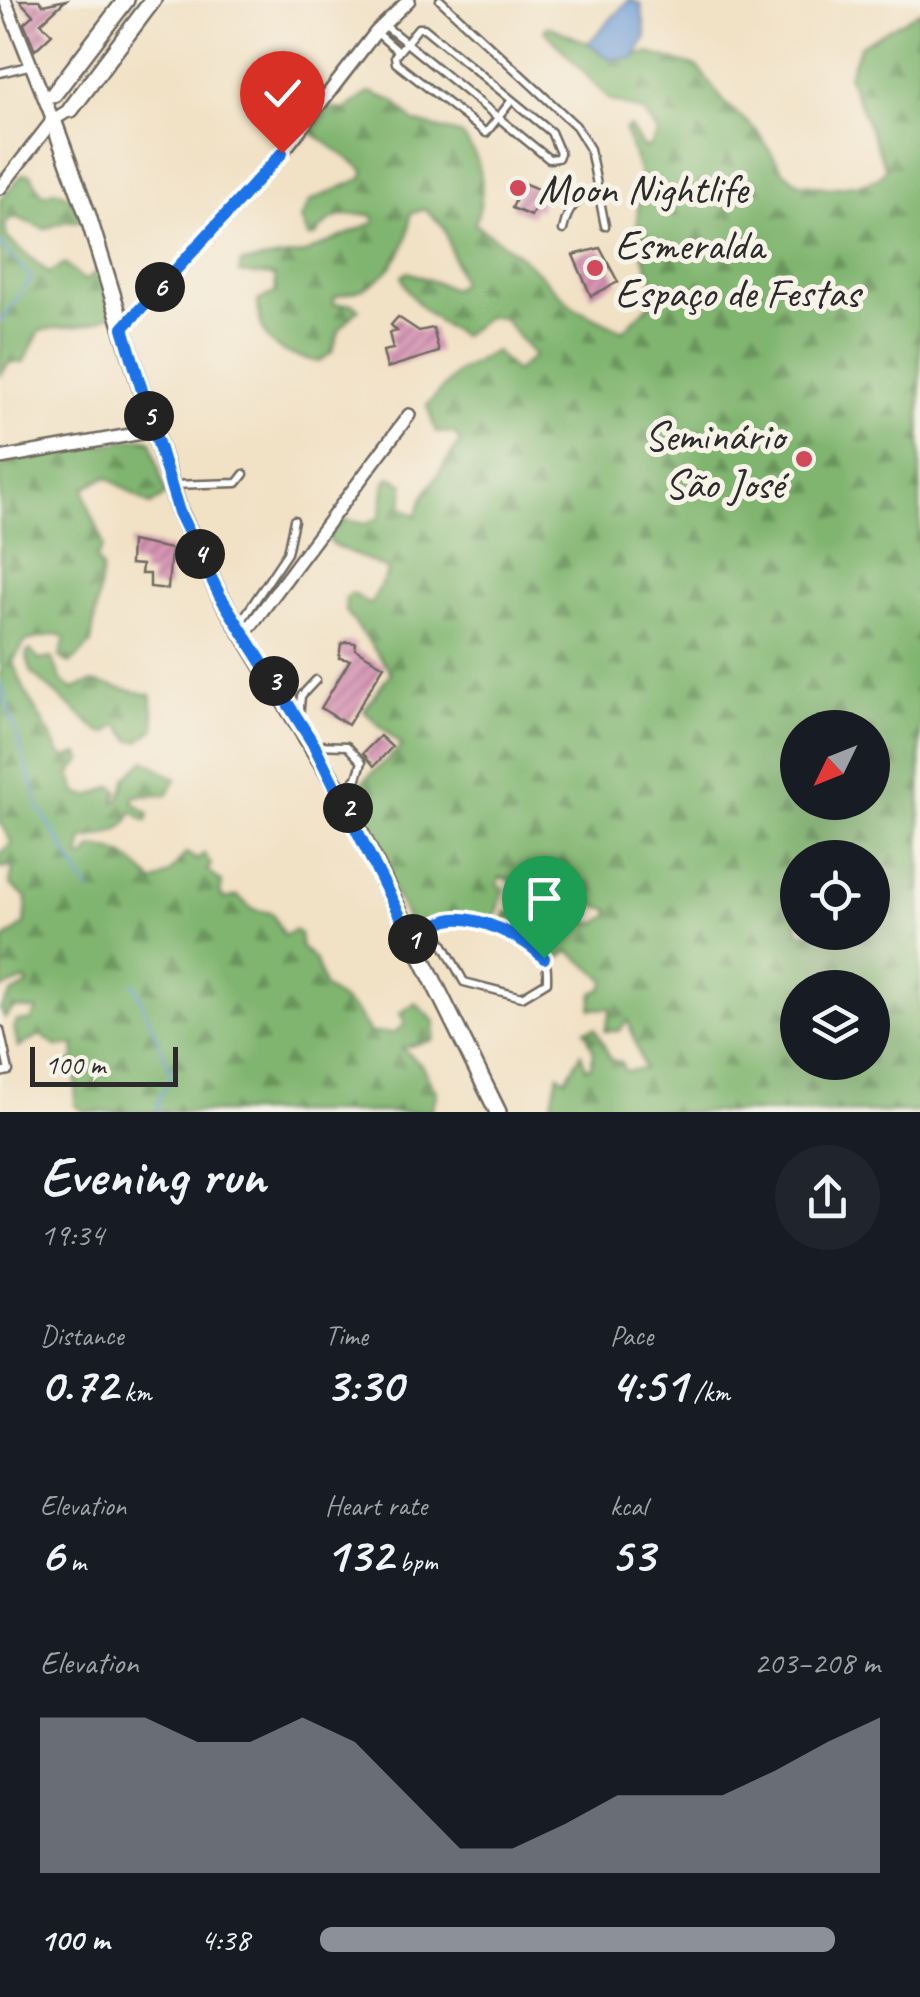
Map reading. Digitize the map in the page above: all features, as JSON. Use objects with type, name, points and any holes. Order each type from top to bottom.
[{"type":"street","points":[[5,0],[28,66],[53,120],[179,512],[241,630],[341,794],[498,1112]]},
{"type":"street","points":[[0,188],[53,120],[71,109],[153,0]]},
{"type":"street","points":[[123,328],[282,153],[380,28],[409,0]]},
{"type":"street","points":[[53,120],[54,94],[122,2],[138,19]]},
{"type":"street","points":[[241,630],[409,415]]},
{"type":"street","points":[[0,458],[153,432]]},
{"type":"lane","points":[[440,0],[576,126],[590,149],[605,226]]},
{"type":"lane","points":[[380,28],[401,48],[499,117],[549,159],[558,158],[554,136],[512,100],[424,28],[401,48],[396,62],[484,133],[499,117],[512,100]]},
{"type":"lane","points":[[0,73],[28,66]]},
{"type":"lane","points":[[564,230],[570,207],[583,197],[598,196]]},
{"type":"lane","points":[[170,485],[236,484],[244,474]]},
{"type":"lane","points":[[241,630],[287,553],[294,520]]},
{"type":"lane","points":[[298,720],[301,696],[316,680]]},
{"type":"lane","points":[[314,745],[346,746],[362,762],[357,778],[341,794]]},
{"type":"lane","points":[[412,940],[434,927],[452,919],[467,920],[517,938],[544,958],[547,982],[522,997],[464,982],[434,927]]},
{"type":"lane","points":[[0,1030],[10,1071],[0,1073]]},
{"type":"green space","points":[[920,11],[920,1112],[550,1112],[558,1074],[566,1079],[581,1054],[586,1068],[591,1066],[594,1052],[585,1030],[595,1028],[611,1060],[621,1062],[625,1071],[644,1069],[628,1020],[619,1031],[605,1031],[611,1008],[591,1009],[593,993],[602,989],[606,980],[569,951],[554,962],[523,930],[505,920],[504,913],[532,910],[524,892],[528,887],[543,890],[569,922],[597,923],[609,916],[610,910],[585,901],[568,913],[562,902],[573,895],[573,888],[560,893],[546,876],[533,872],[513,881],[500,877],[498,884],[504,889],[494,923],[450,913],[414,932],[347,796],[402,746],[364,711],[391,672],[345,610],[346,598],[352,593],[370,605],[389,570],[332,544],[327,535],[345,520],[366,524],[380,517],[385,482],[390,477],[404,484],[402,507],[416,516],[423,497],[460,441],[454,433],[436,432],[427,405],[458,372],[495,351],[515,372],[534,356],[503,318],[488,316],[462,336],[435,318],[411,294],[402,276],[408,272],[453,289],[461,283],[444,227],[425,209],[410,214],[403,247],[384,274],[365,288],[334,298],[334,304],[354,304],[359,309],[340,329],[332,352],[319,362],[282,351],[267,338],[258,301],[276,292],[275,276],[239,273],[241,263],[303,254],[375,222],[372,215],[339,217],[315,237],[308,237],[301,219],[310,201],[363,178],[364,170],[311,132],[328,108],[344,110],[370,92],[394,101],[414,122],[460,134],[479,165],[481,177],[475,224],[522,257],[573,307],[623,331],[659,295],[642,253],[637,220],[641,176],[625,130],[630,127],[643,148],[650,147],[658,133],[644,112],[610,100],[544,30],[548,26],[588,43],[610,59],[649,53],[698,67],[725,103],[758,132],[782,170],[799,183],[829,188],[862,184],[878,178],[886,169],[848,76],[860,46]]},
{"type":"green space","points":[[23,174],[30,174],[43,195],[56,190],[68,196],[83,216],[80,221],[66,221],[45,229],[15,217],[5,224],[7,238],[49,273],[65,264],[85,281],[101,268],[112,314],[84,325],[40,331],[23,363],[10,362],[0,375],[0,200]]},
{"type":"green space","points":[[141,438],[151,440],[166,495],[150,505],[107,477],[85,487],[103,547],[96,558],[102,569],[91,644],[70,664],[60,657],[65,638],[57,634],[26,641],[13,661],[60,754],[66,758],[78,754],[82,760],[70,774],[77,793],[90,796],[113,786],[118,791],[114,802],[119,801],[127,777],[145,760],[176,779],[167,795],[135,796],[133,802],[149,814],[147,821],[132,812],[119,829],[83,839],[79,857],[85,858],[93,847],[112,851],[134,863],[154,883],[170,873],[186,853],[197,860],[204,854],[211,865],[207,870],[222,883],[220,894],[225,899],[238,896],[252,909],[272,913],[284,936],[294,930],[300,934],[301,947],[316,961],[324,987],[356,1011],[370,1033],[395,1033],[405,1024],[400,1013],[416,1003],[435,1022],[434,1040],[402,1048],[421,1065],[437,1093],[431,1112],[85,1112],[75,1105],[76,1073],[65,1068],[74,1058],[75,1044],[58,1047],[40,1035],[18,1048],[14,1027],[17,1021],[31,1021],[37,1010],[14,1008],[5,1018],[0,1009],[12,994],[28,985],[25,980],[2,989],[4,940],[25,924],[27,899],[10,884],[13,867],[0,868],[0,854],[12,843],[0,823],[0,463]]},
{"type":"green space","points":[[30,650],[39,660],[52,658],[62,681],[73,689],[93,682],[151,695],[155,729],[139,741],[131,740],[118,724],[107,733],[100,732],[32,673],[26,654]]},
{"type":"water","points":[[629,0],[641,4],[646,37],[635,58],[610,59],[588,43]]},
{"type":"building","points":[[19,0],[39,0],[43,5],[66,0],[41,23],[52,34],[35,50],[24,23],[33,15]]},
{"type":"building","points":[[523,183],[543,191],[540,210],[535,208],[531,216],[512,208]]},
{"type":"building","name":"Esmeralda Espaço de Festas","points":[[600,248],[618,282],[591,296],[573,255]]},
{"type":"building","points":[[398,317],[419,331],[433,328],[439,352],[387,368],[383,351],[393,349],[389,333],[397,331],[391,325]]},
{"type":"building","points":[[131,541],[171,549],[168,589],[150,587],[150,574],[141,574],[142,565],[130,564]]},
{"type":"building","points":[[356,643],[355,649],[384,666],[348,725],[321,708],[350,660],[339,658],[341,644]]},
{"type":"building","points":[[380,736],[392,747],[374,766],[363,753]]},
{"type":"waterway","points":[[0,244],[32,278],[0,322]]},
{"type":"waterway","points":[[0,682],[40,809],[90,892]]},
{"type":"waterway","points":[[134,983],[172,1073],[157,1104],[160,1112]]},
{"type":"place","name":"Moon Nightlife","points":[[518,188]]},
{"type":"place","name":"Esmeralda Espaço de Festas","points":[[595,268]]},
{"type":"place","name":"Seminário São José","points":[[804,459]]},
{"type":"route","points":[[282,153],[123,328],[179,512],[220,596],[314,745],[412,940],[452,919],[467,920],[517,938],[544,958]]}]
